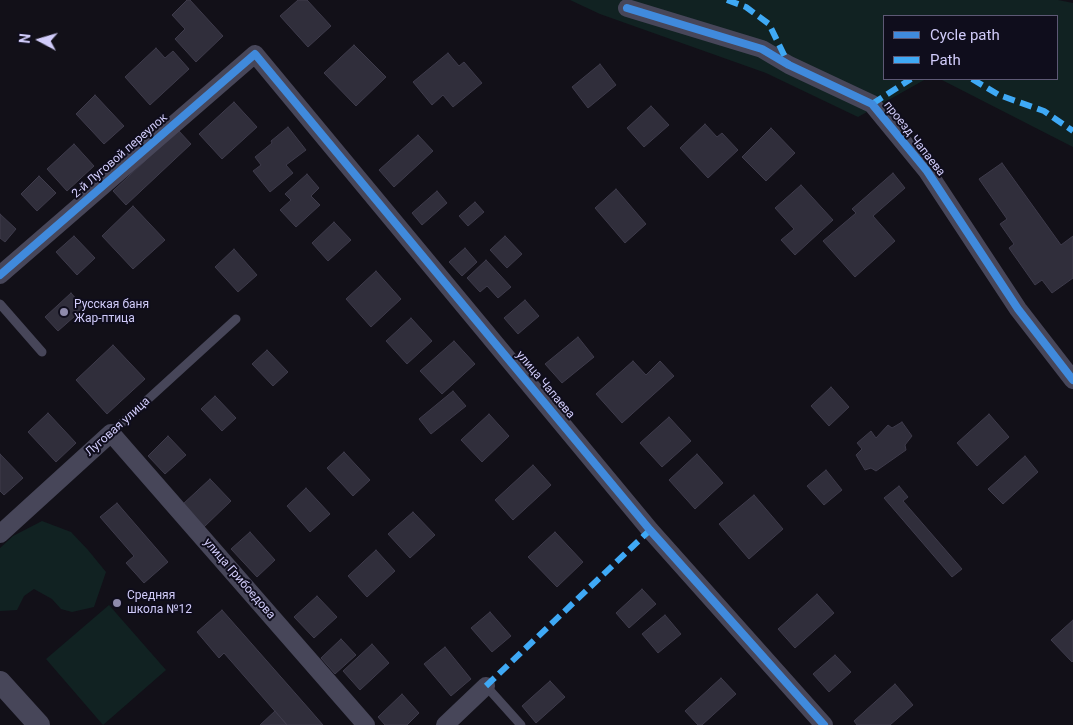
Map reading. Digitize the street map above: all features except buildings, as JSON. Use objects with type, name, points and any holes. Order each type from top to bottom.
[{"type":"street","name":"проезд Чапаева","points":[[627,8],[762,49],[789,65],[872,104],[927,171],[1018,309],[1073,380]]},
{"type":"street","name":"2-й Луговой переулок","points":[[0,275],[255,54]]},
{"type":"street","name":"улица Чапаева","points":[[255,54],[650,530],[824,725]]},
{"type":"street","name":"Луговая улица","points":[[0,534],[112,433]]},
{"type":"street","name":"улица Грибоедова","points":[[112,433],[366,725]]},
{"type":"street","points":[[0,682],[39,725]]},
{"type":"street","points":[[445,725],[486,686]]},
{"type":"lane","points":[[0,304],[42,352]]},
{"type":"lane","name":"Луговая улица","points":[[112,433],[236,319]]},
{"type":"lane","points":[[486,686],[521,725]]},
{"type":"shaded area","points":[[570,0],[1058,0],[1073,3],[1073,147],[942,80],[1058,80],[1058,15],[883,15],[883,80],[924,80],[858,117],[766,73],[600,14]]},
{"type":"shaded area","points":[[42,521],[71,532],[106,572],[94,607],[72,612],[61,609],[52,599],[34,589],[24,596],[17,610],[0,611],[0,548],[13,536]]},
{"type":"shaded area","points":[[109,605],[166,670],[103,725],[46,659]]},
{"type":"marked path","points":[[727,0],[746,7],[769,24],[787,61]]},
{"type":"marked path","points":[[872,104],[909,80]]},
{"type":"marked path","points":[[974,80],[999,95],[1044,111],[1073,131]]},
{"type":"marked path","points":[[486,686],[650,530]]},
{"type":"cycle path","points":[[627,8],[762,49],[789,65],[872,104],[927,171],[1018,309],[1073,380]]},
{"type":"cycle path","points":[[0,275],[255,54],[650,530],[824,725]]},
{"type":"place","name":"Русская баня Жар-птица","points":[[64,312]]},
{"type":"place","name":"Средняя школа №12","points":[[117,603]]}]
